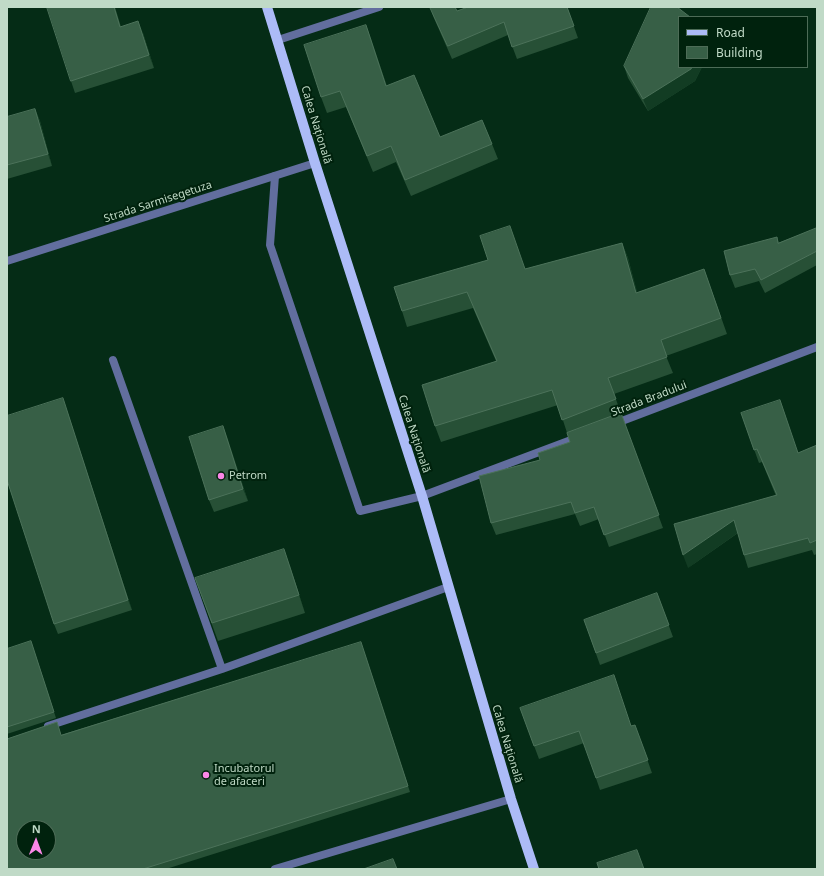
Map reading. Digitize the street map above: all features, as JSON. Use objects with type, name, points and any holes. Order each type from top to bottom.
[{"type":"main road","name":"Calea Națională","points":[[267,7],[315,163],[422,496],[448,587],[534,869]]},
{"type":"street","points":[[278,40],[379,7]]},
{"type":"street","name":"Strada Sarmisegetuza","points":[[7,261],[315,163]]},
{"type":"street","points":[[274,176],[270,245],[360,511],[422,496],[586,434]]},
{"type":"street","name":"Strada Bradului","points":[[608,426],[817,347]]},
{"type":"street","points":[[113,360],[222,670]]},
{"type":"street","points":[[37,730],[222,670],[448,587]]},
{"type":"street","points":[[275,869],[512,799]]},
{"type":"building","points":[[47,7],[114,7],[120,27],[138,21],[149,55],[71,81]]},
{"type":"building","points":[[430,7],[455,7],[457,11],[468,7],[567,7],[574,26],[512,47],[504,22],[448,46]]},
{"type":"building","points":[[651,7],[677,7],[689,16],[678,16],[678,68],[691,69],[643,99],[624,66]]},
{"type":"building","points":[[366,25],[386,86],[414,75],[440,137],[482,120],[492,144],[405,180],[391,146],[367,156],[340,91],[321,97],[304,45]]},
{"type":"building","points":[[35,109],[48,154],[7,165],[7,117]]},
{"type":"building","points":[[510,226],[525,269],[622,243],[636,293],[704,269],[721,318],[661,340],[667,357],[608,378],[616,399],[562,420],[552,390],[435,426],[422,385],[497,361],[467,292],[402,311],[394,287],[488,260],[480,236]]},
{"type":"building","points":[[817,228],[817,251],[761,280],[755,269],[730,275],[724,251],[777,237],[778,243]]},
{"type":"building","points":[[63,398],[128,600],[54,624],[7,480],[7,416]]},
{"type":"building","points":[[780,400],[798,453],[817,445],[817,540],[810,543],[808,538],[744,555],[734,520],[683,555],[674,524],[777,495],[757,449],[754,450],[741,413]]},
{"type":"building","points":[[621,413],[659,515],[604,535],[594,507],[575,513],[571,502],[491,523],[479,476],[540,460],[538,453],[570,442],[567,433]]},
{"type":"building","name":"Petrom","points":[[223,426],[243,489],[209,500],[189,437]]},
{"type":"building","points":[[284,549],[299,595],[212,623],[195,578]]},
{"type":"building","points":[[657,593],[669,625],[596,653],[584,620]]},
{"type":"building","points":[[31,641],[54,712],[7,727],[7,649]]},
{"type":"building","name":"Incubatorul de afaceri","points":[[361,642],[408,786],[143,869],[7,869],[7,739],[57,722],[61,735]]},
{"type":"building","points":[[614,675],[631,726],[635,725],[648,760],[596,778],[579,731],[534,746],[520,708]]},
{"type":"building","points":[[637,850],[644,869],[599,869],[597,863]]},
{"type":"building","points":[[393,859],[397,869],[364,869]]},
{"type":"place","name":"Petrom","points":[[221,476]]},
{"type":"place","name":"Incubatorul de afaceri","points":[[206,775]]}]
